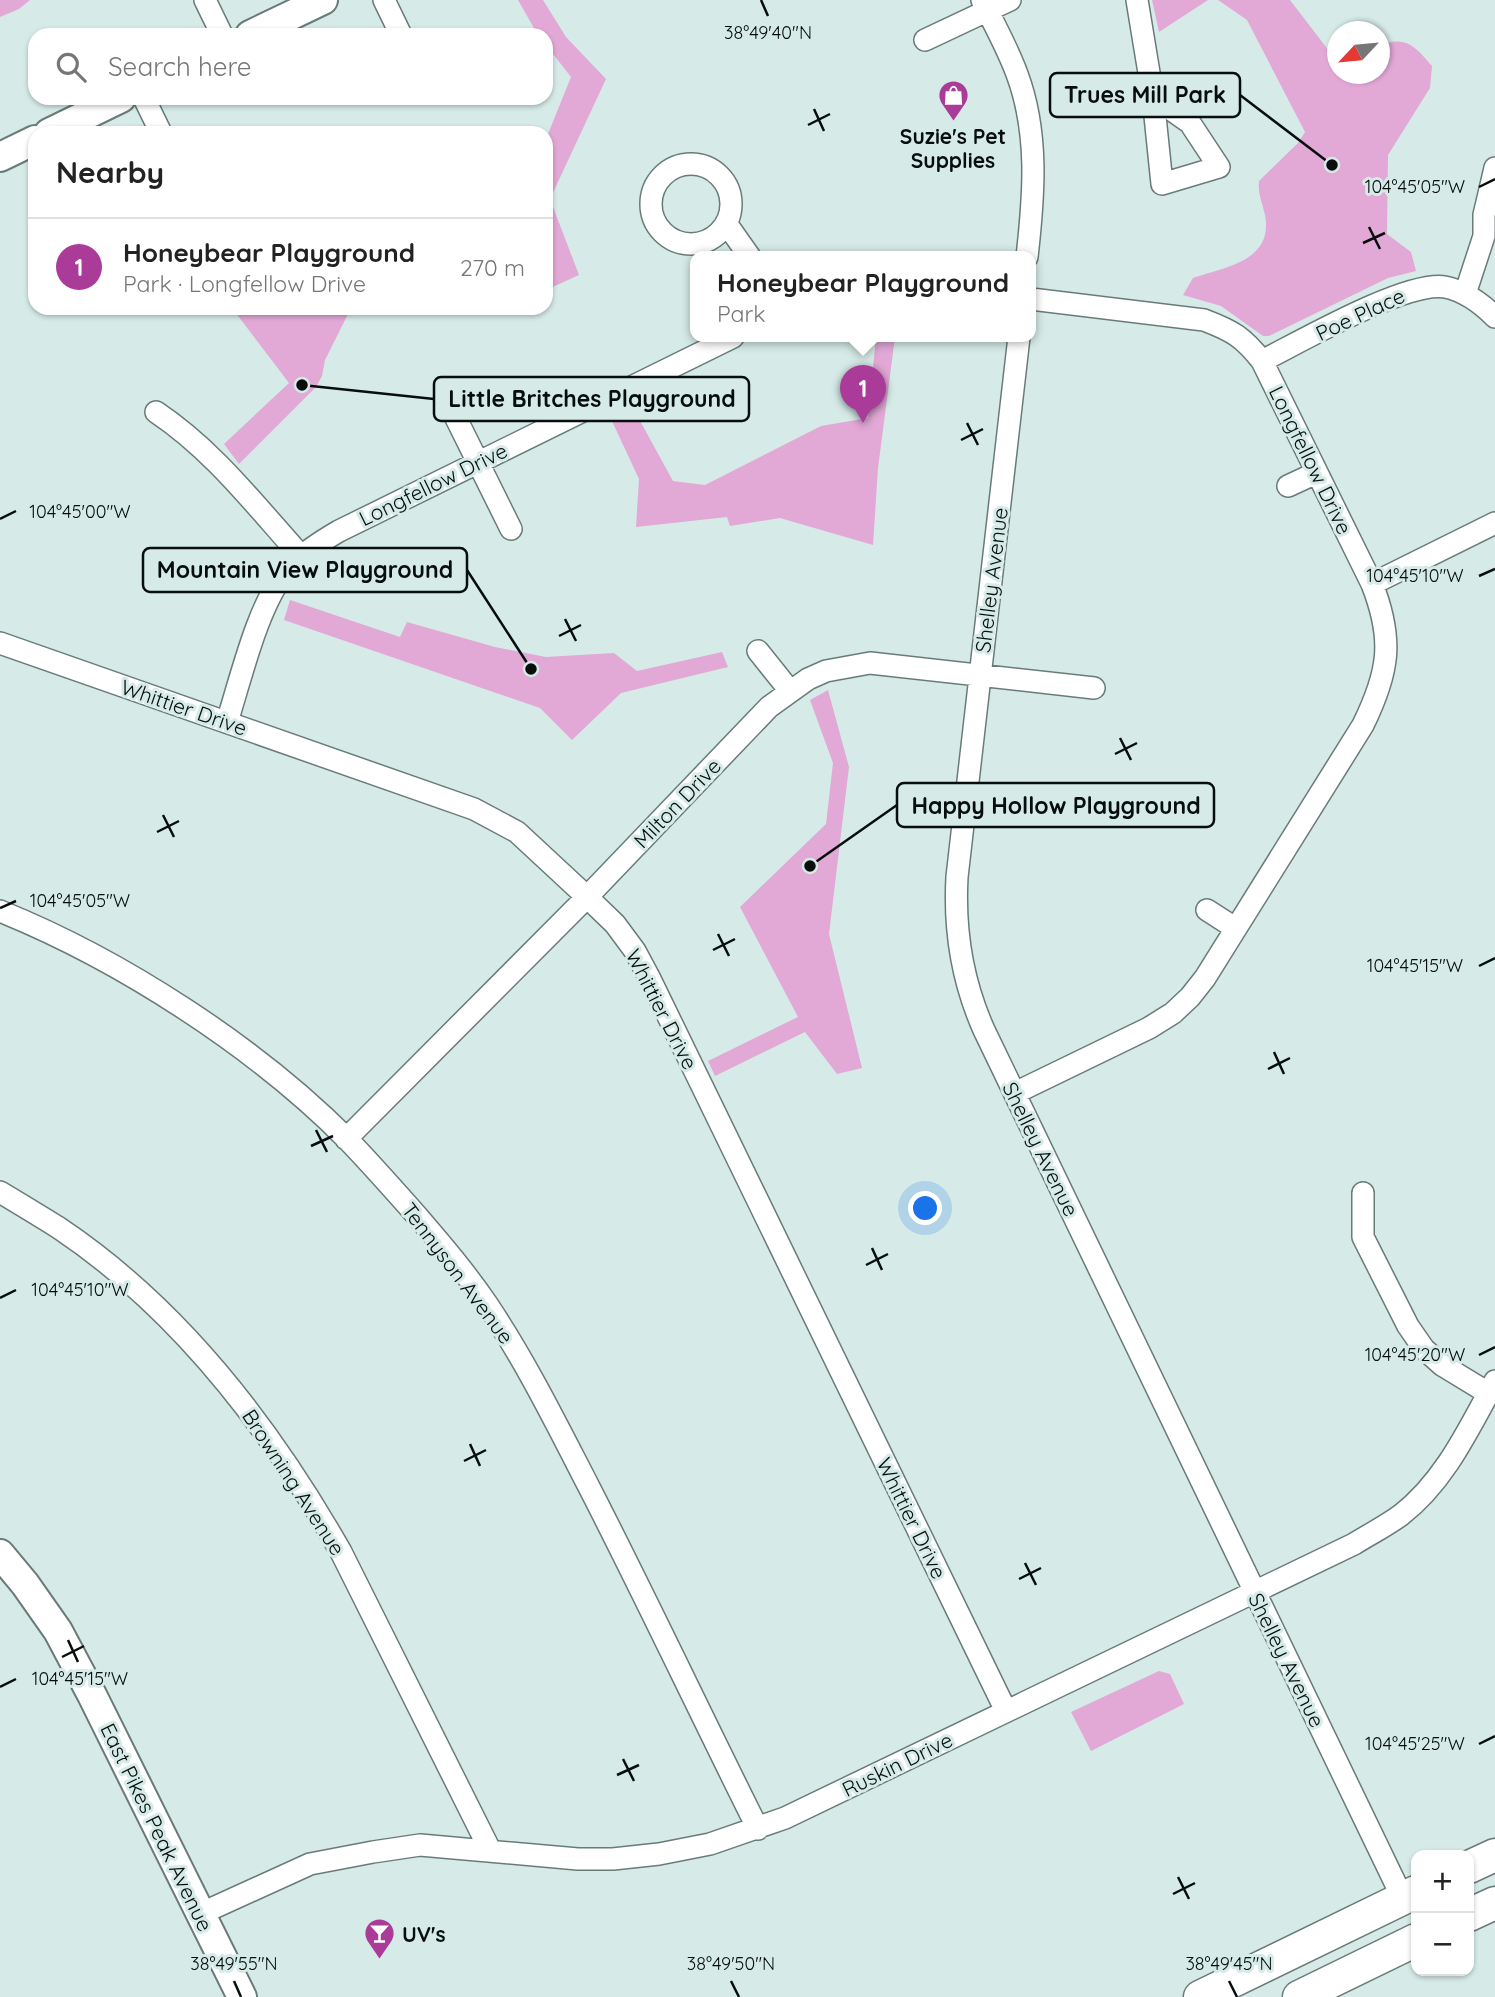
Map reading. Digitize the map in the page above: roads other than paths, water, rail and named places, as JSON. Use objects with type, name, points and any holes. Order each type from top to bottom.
[{"type":"highway","points":[[1474,1865],[1495,1855]]},
{"type":"highway","points":[[1200,1997],[1410,1895]]},
{"type":"highway","points":[[1473,1913],[1495,1903]]},
{"type":"highway","points":[[1299,1997],[1411,1942]]},
{"type":"main road","points":[[265,28],[323,0]]},
{"type":"main road","points":[[63,126],[107,105]]},
{"type":"main road","points":[[0,157],[28,143]]},
{"type":"main road","name":"East Pikes Peak Avenue","points":[[0,1554],[58,1631],[242,1997]]},
{"type":"street","points":[[205,0],[219,28]]},
{"type":"street","points":[[384,0],[398,28]]},
{"type":"street","points":[[925,40],[985,6],[1010,0]]},
{"type":"street","points":[[1137,0],[1153,97]]},
{"type":"street","points":[[985,6],[1017,73],[1030,128],[1034,188],[1028,251]]},
{"type":"street","points":[[147,105],[158,126]]},
{"type":"street","points":[[1465,294],[1489,232],[1484,215],[1495,168]]},
{"type":"street","points":[[726,223],[746,251]]},
{"type":"street","name":"Poe Place","points":[[1262,361],[1403,292],[1423,287],[1444,287],[1465,294],[1482,304],[1495,317]]},
{"type":"street","name":"Longfellow Drive","points":[[1015,1093],[1149,1028],[1173,1013],[1190,997],[1205,978],[1363,725],[1378,695],[1386,664],[1386,635],[1381,608],[1372,584],[1262,361],[1247,341],[1226,328],[1204,320],[1036,300]]},
{"type":"street","name":"Longfellow Drive","points":[[227,722],[264,608],[275,587],[301,556],[339,531],[723,342]]},
{"type":"street","name":"Shelley Avenue","points":[[1018,342],[955,910],[958,946],[974,1007],[1254,1592],[1410,1895]]},
{"type":"street","points":[[445,396],[511,529]]},
{"type":"street","points":[[156,412],[185,432],[212,457],[301,556]]},
{"type":"street","points":[[1287,486],[1316,472]]},
{"type":"street","points":[[1372,584],[1495,523]]},
{"type":"street","name":"Whittier Drive","points":[[0,643],[474,809],[517,832],[615,925],[635,951],[650,979],[1006,1711]]},
{"type":"street","points":[[758,650],[790,691]]},
{"type":"street","name":"Milton Drive","points":[[346,1139],[587,897],[761,716],[790,691],[826,671],[870,663],[1094,688]]},
{"type":"street","points":[[1208,910],[1235,928]]},
{"type":"street","name":"Tennyson Avenue","points":[[0,911],[71,942],[227,1037],[284,1082],[346,1139],[449,1253],[513,1344],[606,1520],[758,1829]]},
{"type":"street","name":"Browning Avenue","points":[[0,1192],[61,1229],[115,1271],[172,1321],[256,1418],[318,1510],[341,1552],[490,1850]]},
{"type":"street","points":[[1363,1193],[1363,1237],[1408,1326],[1424,1349],[1443,1365],[1492,1387]]},
{"type":"street","name":"Ruskin Drive","points":[[200,1914],[291,1871],[337,1858],[420,1845],[613,1859],[710,1844],[758,1829],[1354,1544],[1402,1514],[1447,1467],[1492,1387]]},
{"type":"place","name":"Suzie's Pet Supplies","points":[[953,123]]},
{"type":"place","name":"Trues Mill Park","points":[[1332,165]]},
{"type":"place","name":"Little Britches Playground","points":[[302,385]]},
{"type":"place","name":"Honeybear Playground","points":[[863,423]]},
{"type":"place","name":"Mountain View Playground","points":[[531,669]]},
{"type":"place","name":"Happy Hollow Playground","points":[[810,866]]},
{"type":"place","name":"UV's","points":[[379,1961]]}]
